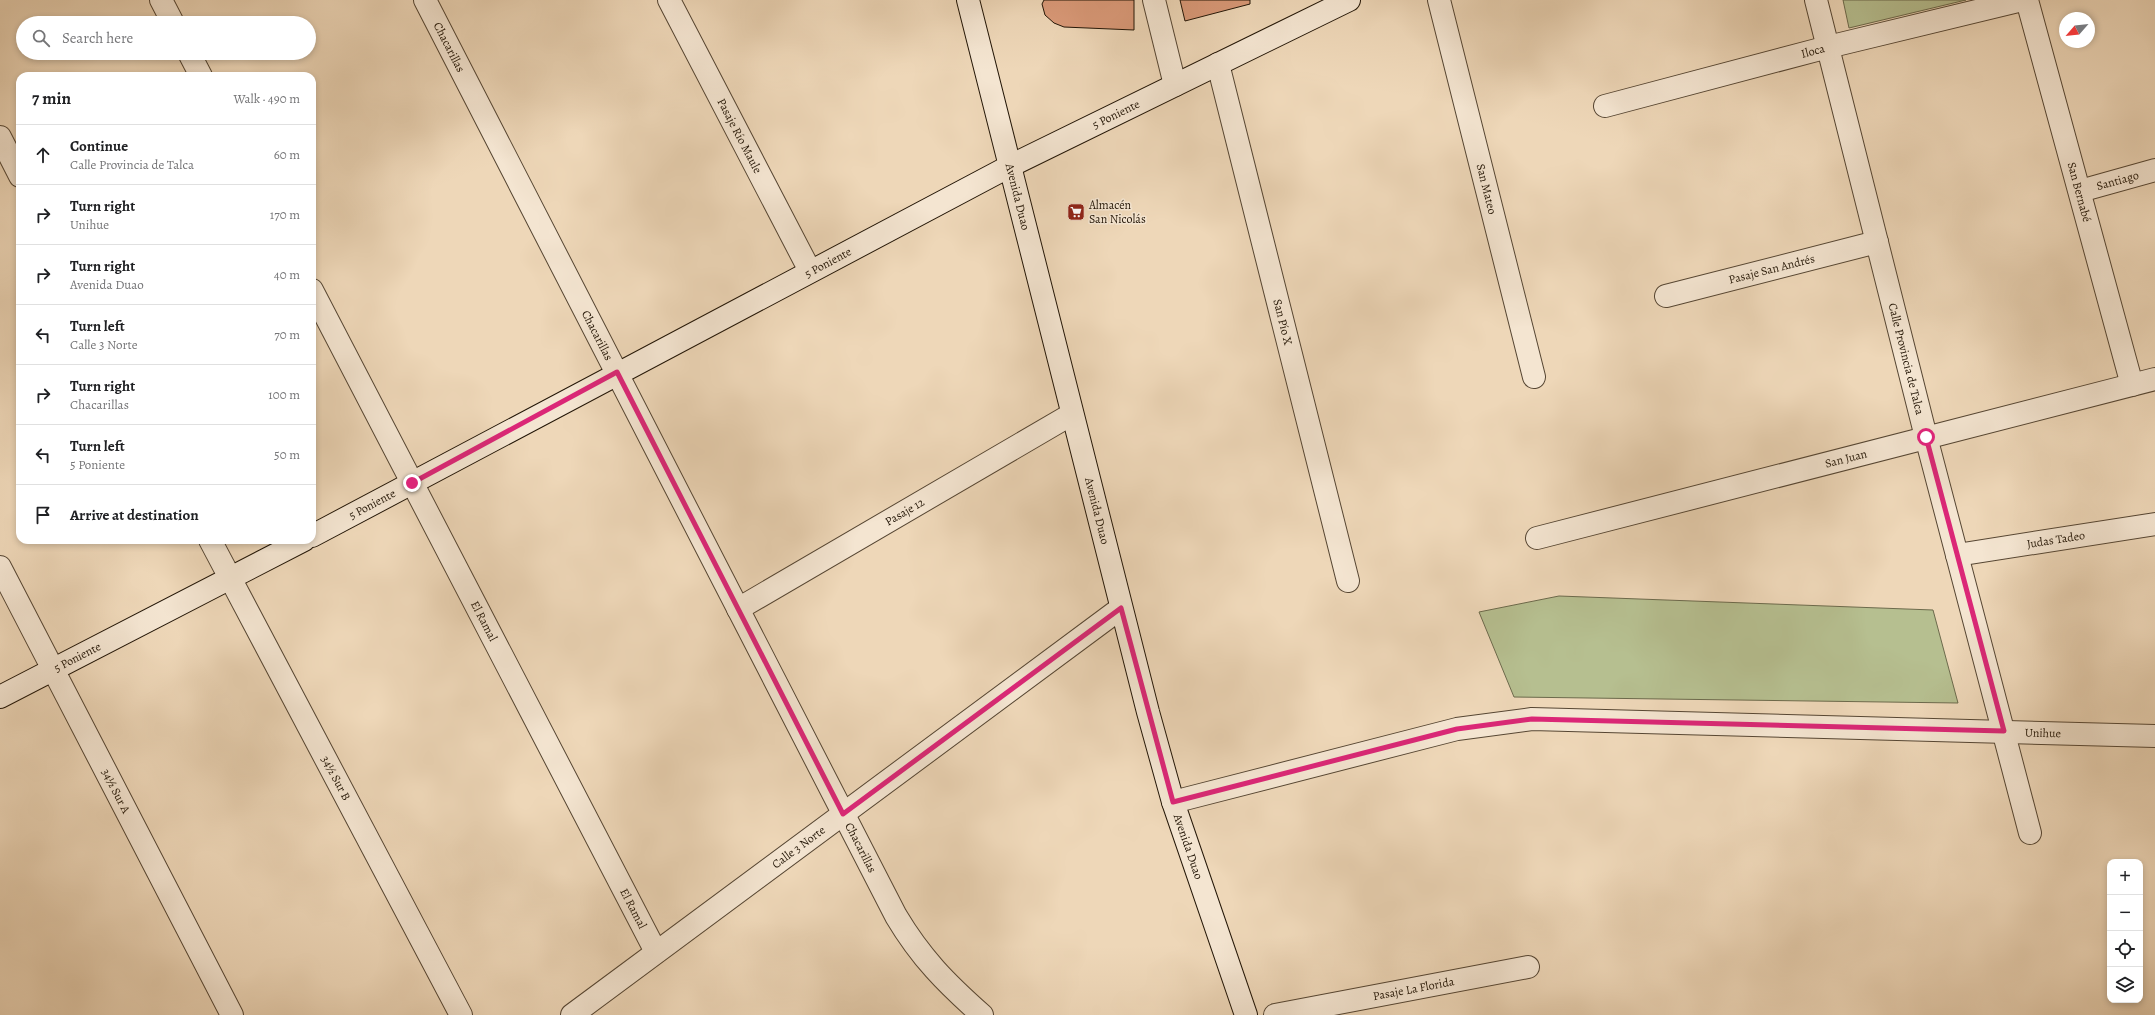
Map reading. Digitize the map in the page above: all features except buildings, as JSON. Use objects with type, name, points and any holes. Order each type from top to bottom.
[{"type":"street","points":[[161,0],[169,16]]},
{"type":"street","name":"Chacarillas","points":[[425,0],[896,916],[911,941],[937,974],[982,1015]]},
{"type":"street","name":"Pasaje Río Maule","points":[[669,0],[810,271]]},
{"type":"street","name":"Avenida Duao","points":[[968,0],[1121,608],[1173,802],[1246,1015]]},
{"type":"street","points":[[1154,0],[1175,85]]},
{"type":"street","name":"5 Poniente","points":[[316,534],[617,372],[1010,166],[1349,0]]},
{"type":"street","name":"San Mateo","points":[[1439,0],[1534,377]]},
{"type":"street","name":"Calle Provincia de Talca","points":[[1816,0],[1926,437],[2030,833]]},
{"type":"street","name":"Iloca","points":[[1605,106],[1828,47],[2022,0]]},
{"type":"street","name":"San Bernabé","points":[[2027,0],[2132,385]]},
{"type":"street","points":[[193,60],[199,72]]},
{"type":"street","name":"San Pío X","points":[[1218,64],[1348,581]]},
{"type":"street","points":[[0,137],[16,168]]},
{"type":"street","name":"Santiago","points":[[2080,191],[2155,170]]},
{"type":"street","name":"Pasaje San Andrés","points":[[1666,296],[1877,242]]},
{"type":"street","name":"El Ramal","points":[[316,298],[656,952]]},
{"type":"street","name":"San Juan","points":[[1537,538],[2155,379]]},
{"type":"street","name":"Pasaje 12","points":[[738,609],[1072,414]]},
{"type":"street","name":"Judas Tadeo","points":[[1957,555],[2155,524]]},
{"type":"street","name":"34½ Sur B","points":[[212,544],[462,1015]]},
{"type":"street","name":"5 Poniente","points":[[0,697],[296,544]]},
{"type":"street","name":"34½ Sur A","points":[[0,566],[232,1015]]},
{"type":"street","name":"Calle 3 Norte","points":[[572,1015],[1121,608]]},
{"type":"street","name":"Unihue","points":[[1173,802],[1457,729],[1532,719],[2155,736]]},
{"type":"street","name":"Pasaje La Florida","points":[[1275,1015],[1528,967]]},
{"type":"green space","points":[[1843,0],[1966,0],[1849,28]]},
{"type":"green space","points":[[1559,596],[1933,610],[1958,703],[1514,697],[1479,612]]},
{"type":"place","name":"Almacén San Nicolás","points":[[1076,212]]},
{"type":"route","points":[[412,483],[617,372],[843,814],[1121,608],[1173,802],[1414,739],[1501,721],[1564,718],[2004,731],[1926,437]]}]
